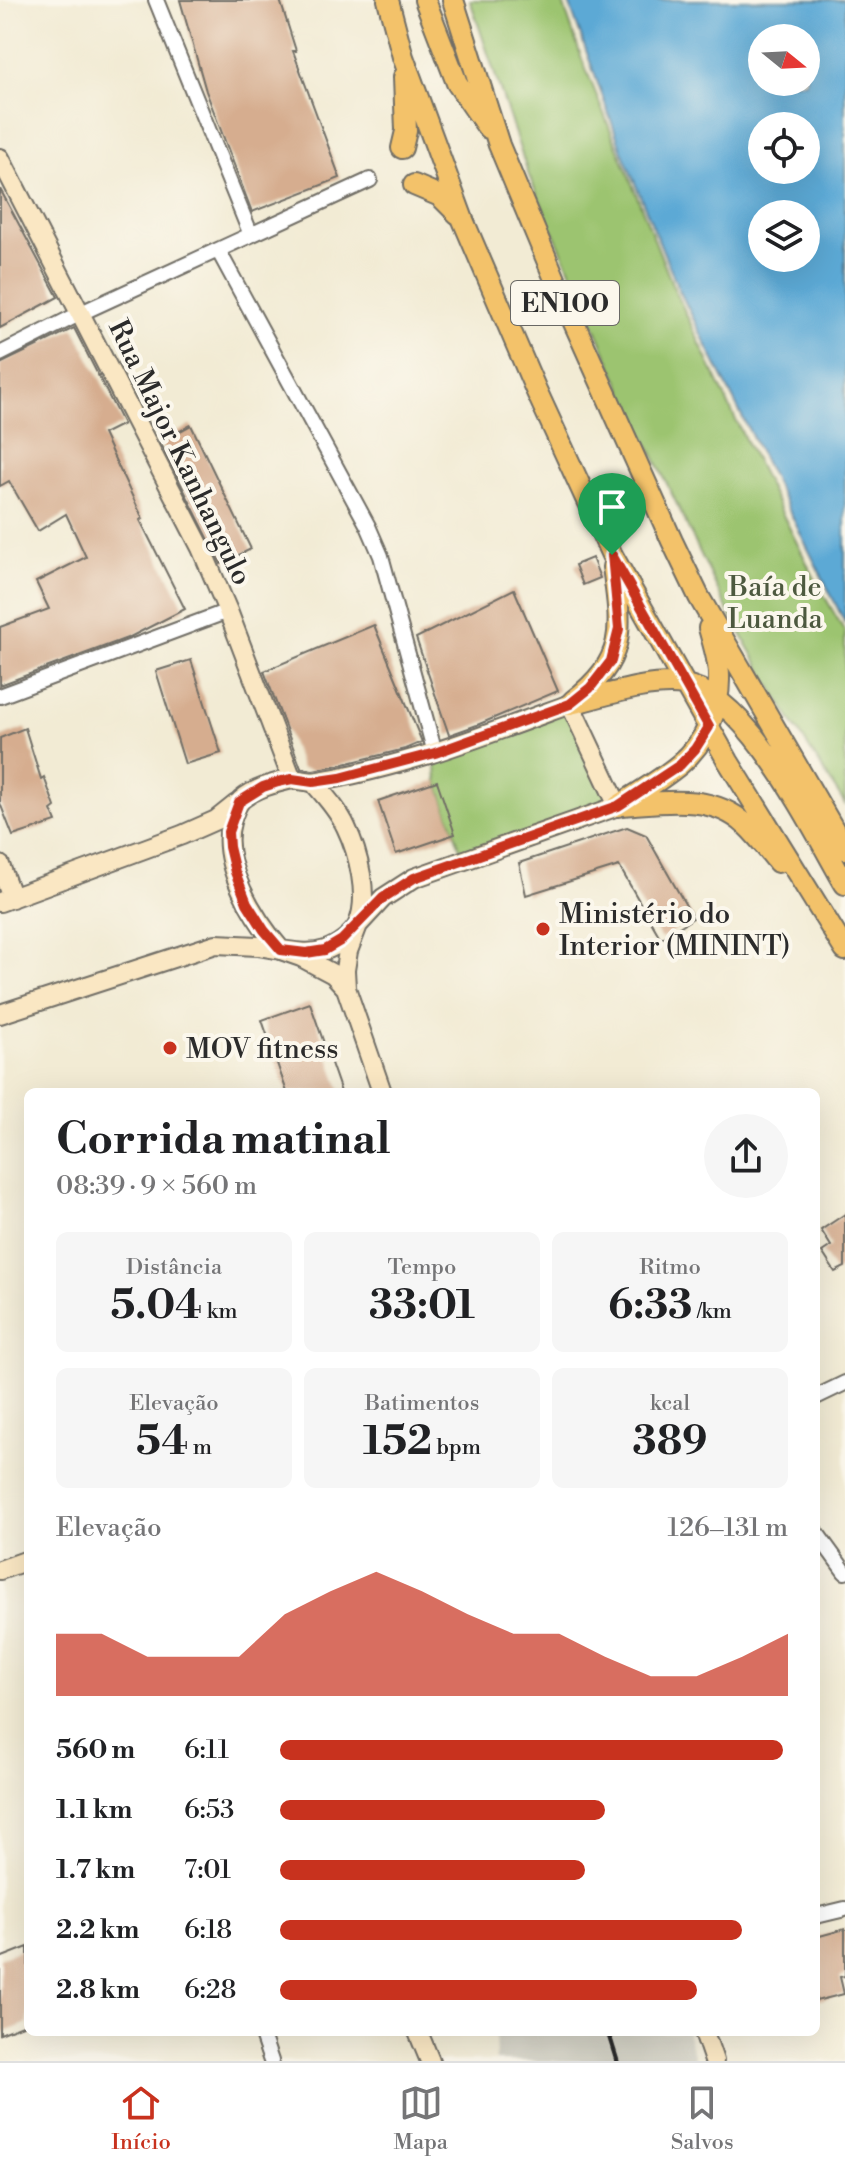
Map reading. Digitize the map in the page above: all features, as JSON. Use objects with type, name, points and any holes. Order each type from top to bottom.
[{"type":"main road","name":"EN100","points":[[388,0],[403,57],[463,220],[612,555],[709,727],[845,950]]},
{"type":"main road","name":"EN100","points":[[425,0],[457,83],[499,145]]},
{"type":"main road","name":"EN100","points":[[453,0],[499,145],[612,410],[699,597],[845,849]]},
{"type":"main road","name":"EN100","points":[[402,148],[406,131],[403,57]]},
{"type":"main road","name":"Rua Major Kanhangulo","points":[[0,158],[201,548],[292,779]]},
{"type":"main road","points":[[414,185],[440,196],[463,220]]},
{"type":"main road","name":"EN100","points":[[570,704],[590,688],[611,661],[619,629],[612,555]]},
{"type":"main road","points":[[618,806],[680,765],[709,727],[719,676],[714,646],[699,597]]},
{"type":"main road","points":[[0,865],[6,900],[182,835],[216,820],[263,787],[292,779],[313,782],[340,778],[435,753],[570,704],[669,684],[696,688],[738,718],[768,753],[845,884]]},
{"type":"main road","points":[[570,704],[618,806]]},
{"type":"main road","points":[[313,782],[346,826],[357,857],[362,904],[348,951],[346,988],[381,1088]]},
{"type":"main road","points":[[239,802],[228,832],[229,847],[247,903],[281,950],[318,964],[346,988]]},
{"type":"main road","points":[[0,1014],[216,944],[306,953],[325,950],[342,940],[383,898],[414,878],[618,806],[696,802],[727,810],[745,823],[819,910]]},
{"type":"main road","points":[[0,1570],[24,1561]]},
{"type":"main road","points":[[420,2036],[430,2061]]},
{"type":"main road","points":[[705,2036],[714,2061]]},
{"type":"street","points":[[156,0],[251,235]]},
{"type":"street","points":[[0,354],[81,313],[370,180]]},
{"type":"street","points":[[218,250],[368,526],[381,556],[435,753]]},
{"type":"street","points":[[0,696],[228,611]]},
{"type":"street","points":[[820,1395],[845,1383]]},
{"type":"street","points":[[820,1538],[845,1572]]},
{"type":"street","points":[[820,1915],[845,1909]]},
{"type":"street","points":[[262,2036],[271,2061]]},
{"type":"shaded area","points":[[495,2036],[688,2036],[696,2061],[496,2061]]},
{"type":"green space","name":"Baía de Luanda","points":[[470,0],[562,0],[582,59],[673,286],[742,433],[845,632],[845,804],[784,709],[728,611],[625,396],[529,176]]},
{"type":"green space","points":[[570,704],[618,806],[464,860],[437,781],[435,753]]},
{"type":"water","points":[[568,0],[845,0],[845,623],[679,290],[623,154]]},
{"type":"building","points":[[180,0],[280,0],[296,51],[293,51],[340,178],[252,212],[206,91]]},
{"type":"building","points":[[0,189],[58,297],[0,328]]},
{"type":"building","points":[[74,328],[123,424],[103,434],[143,519],[140,520],[185,609],[130,637],[0,685],[0,627],[49,609],[36,582],[86,557],[66,514],[38,531],[9,481],[0,486],[0,364]]},
{"type":"building","points":[[191,425],[251,549],[221,564],[160,442]]},
{"type":"building","points":[[592,558],[600,578],[583,585],[575,565]]},
{"type":"building","points":[[514,589],[558,691],[449,735],[416,638]]},
{"type":"building","points":[[374,625],[422,742],[344,764],[313,770],[301,768],[264,671]]},
{"type":"building","points":[[191,660],[221,753],[185,764],[156,671]]},
{"type":"building","points":[[25,728],[41,779],[44,777],[55,807],[51,810],[56,822],[13,836],[0,803],[0,738]]},
{"type":"building","points":[[437,781],[455,834],[396,854],[378,801]]},
{"type":"building","points":[[627,827],[646,835],[693,918],[661,939],[619,866],[526,895],[519,863]]},
{"type":"building","points":[[310,1003],[340,1088],[286,1088],[262,1020]]},
{"type":"building","points":[[845,1214],[845,1267],[835,1272],[822,1252],[831,1246],[821,1230]]},
{"type":"building","points":[[845,1929],[845,1976],[840,1977],[844,1994],[820,2000],[820,1936]]},
{"type":"building","points":[[24,1949],[24,2025],[0,2034],[0,1958]]},
{"type":"railway","points":[[609,2036],[617,2061]]},
{"type":"place","name":"Ministério do Interior (MININT)","points":[[543,929]]},
{"type":"place","name":"MOV fitness","points":[[170,1048]]},
{"type":"route","points":[[612,555],[709,727],[695,749],[680,765],[618,806],[414,878],[383,898],[342,940],[325,950],[306,953],[281,950],[247,903],[235,872],[228,832],[239,802],[278,782],[340,778],[435,753],[570,704],[590,688],[611,661],[619,629],[612,555]]}]
